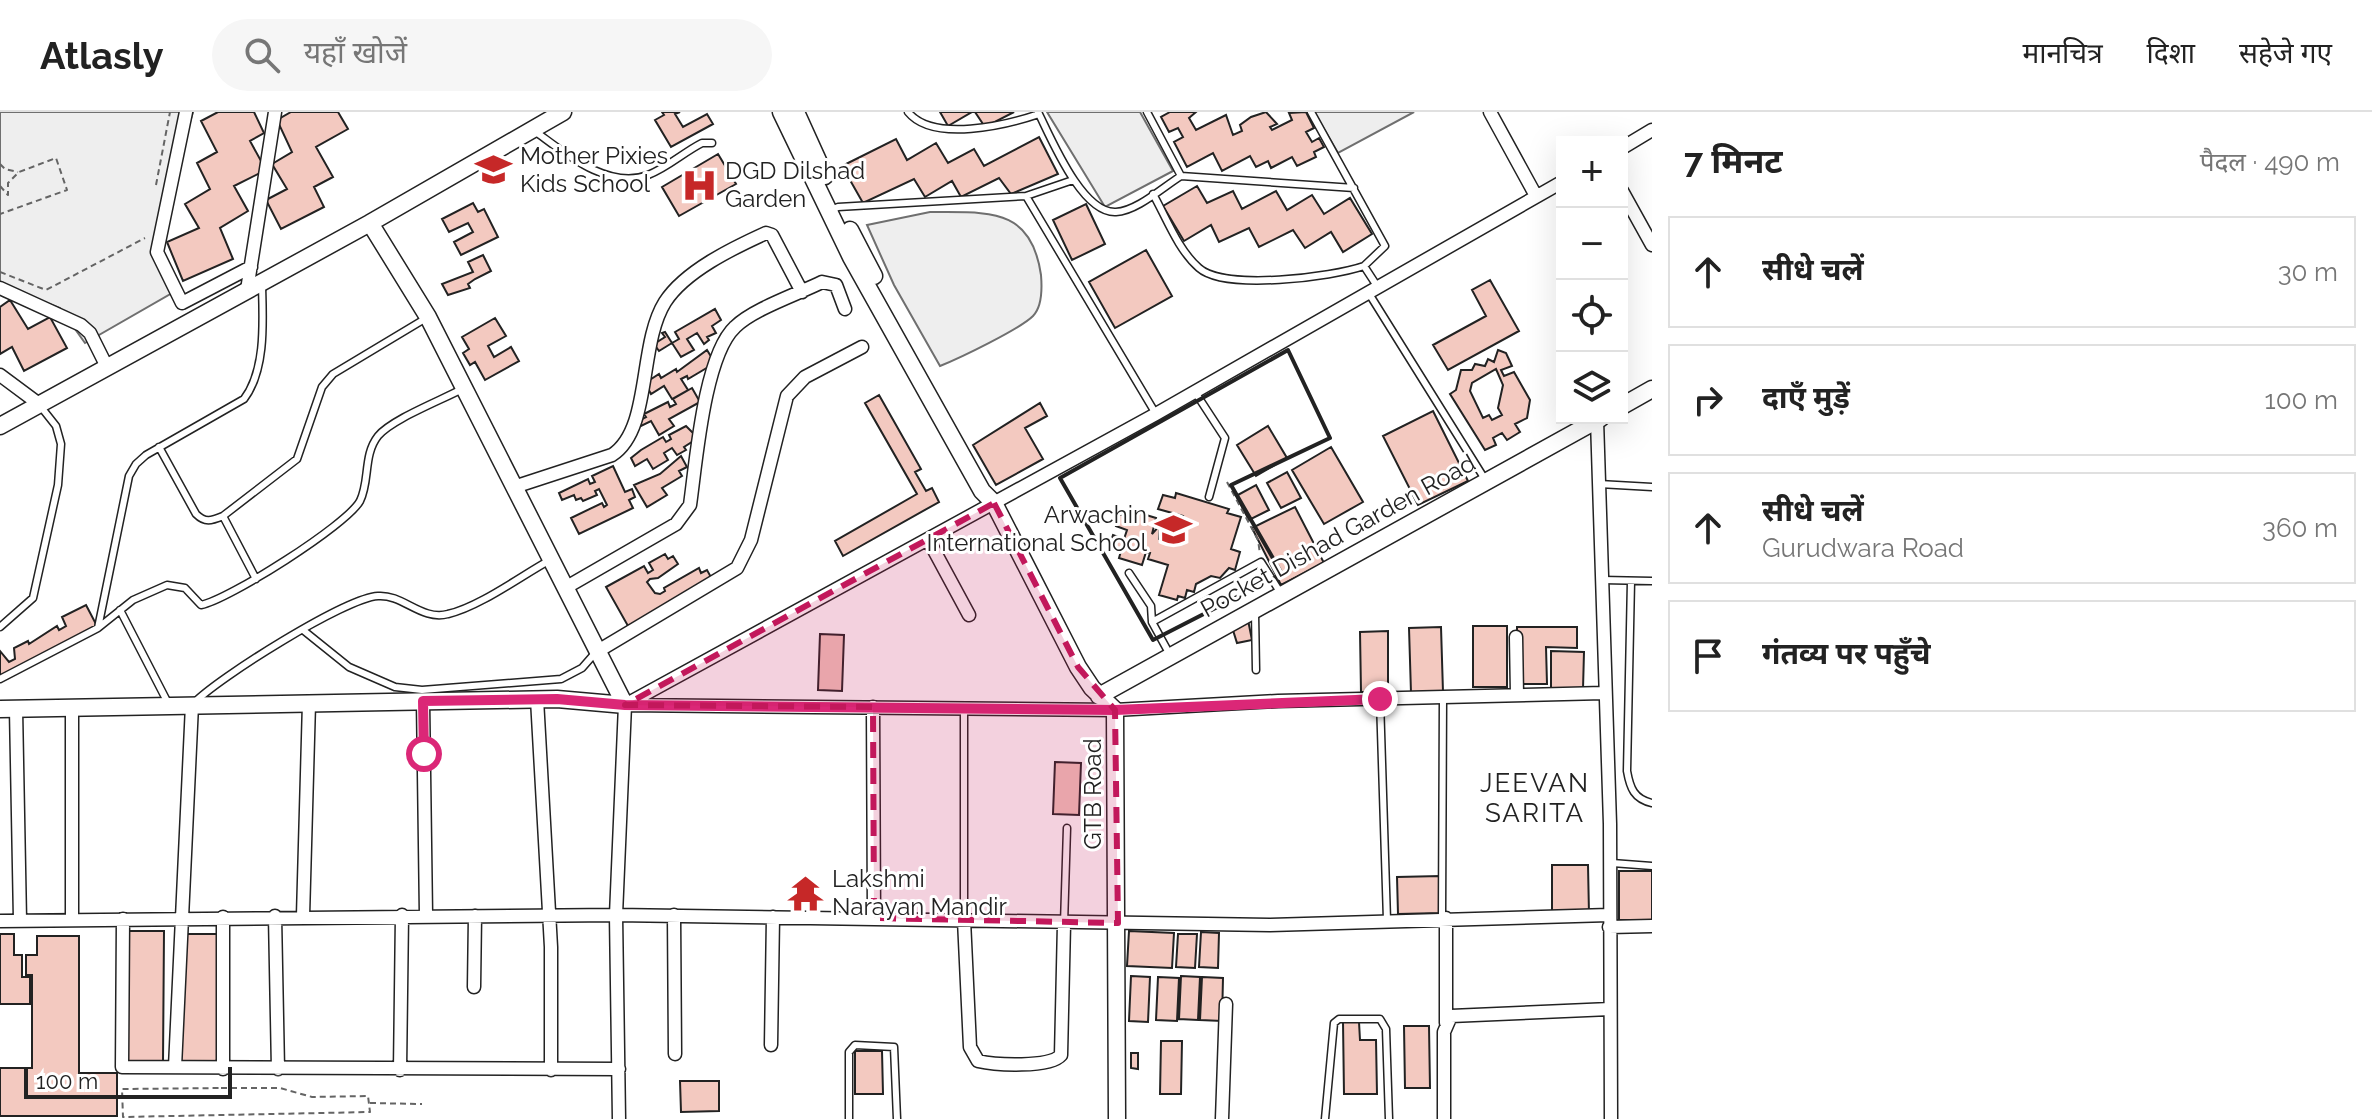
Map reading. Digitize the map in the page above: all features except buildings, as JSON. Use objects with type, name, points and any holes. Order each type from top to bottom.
[{"type":"street","points":[[186,112],[157,252],[182,303],[251,267]]},
{"type":"street","points":[[255,286],[251,267],[275,112]]},
{"type":"street","points":[[1,429],[39,404],[370,223],[563,112]]},
{"type":"street","name":"GTB Road","points":[[781,112],[856,254],[992,487],[994,503],[1078,667],[1099,696],[1115,710],[1117,1119]]},
{"type":"street","name":"GTB Road","points":[[796,112],[834,209]]},
{"type":"street","points":[[1490,112],[1536,196]]},
{"type":"street","points":[[1628,144],[1652,130]]},
{"type":"street","points":[[625,705],[929,541],[1556,185]]},
{"type":"street","points":[[1628,202],[1652,245]]},
{"type":"street","points":[[370,223],[428,317],[625,705],[616,915],[619,1119]]},
{"type":"street","points":[[514,487],[612,455],[625,447],[635,429],[641,382],[658,317],[673,291],[688,278],[766,233],[772,235],[802,292]]},
{"type":"street","points":[[565,588],[676,524],[683,516],[690,505],[703,409],[727,336],[737,325],[829,281],[836,285],[845,309]]},
{"type":"street","points":[[0,288],[81,325],[90,333],[107,367]]},
{"type":"street","points":[[598,651],[737,568],[751,540],[787,396],[805,377],[862,347]]},
{"type":"street","points":[[0,375],[39,404]]},
{"type":"street","points":[[1628,403],[1652,389]]},
{"type":"street","name":"Pocket Dishad Garden Road","points":[[1099,696],[1590,424]]},
{"type":"street","points":[[1599,424],[1603,693],[1610,863],[1611,1119]]},
{"type":"street","points":[[929,541],[969,615]]},
{"type":"street","points":[[1516,637],[1517,695]]},
{"type":"street","points":[[20,920],[8,709],[537,699],[625,705],[1115,710],[1603,693]]},
{"type":"street","points":[[537,699],[550,918],[551,1070]]},
{"type":"street","points":[[423,701],[426,915]]},
{"type":"street","points":[[303,916],[309,703]]},
{"type":"street","points":[[175,1067],[192,705]]},
{"type":"street","points":[[873,707],[874,918]]},
{"type":"street","points":[[72,708],[72,920]]},
{"type":"street","points":[[400,1070],[402,915]]},
{"type":"street","points":[[674,915],[675,1054]]},
{"type":"street","points":[[0,921],[275,916],[550,918],[674,915],[1064,924],[1270,925],[1444,918],[1609,921],[1652,926]]},
{"type":"street","points":[[275,916],[278,1069]]},
{"type":"street","points":[[474,987],[475,916]]},
{"type":"street","points":[[223,917],[223,1069]]},
{"type":"street","points":[[771,1045],[773,917]]},
{"type":"street","points":[[1444,918],[1444,1119]]},
{"type":"street","points":[[123,919],[122,1067],[619,1069]]},
{"type":"street","points":[[964,920],[970,1047],[978,1061],[989,1063],[1047,1063],[1061,1055],[1064,924]]},
{"type":"street","points":[[1222,1119],[1226,1004]]},
{"type":"street","points":[[1446,1023],[1460,1014],[1610,1009]]},
{"type":"lane","points":[[908,112],[916,120],[972,130],[1003,127],[1038,113],[1073,180],[1101,209],[1114,213],[1127,210],[1181,176],[1354,188]]},
{"type":"lane","points":[[1147,112],[1181,176]]},
{"type":"lane","points":[[1153,194],[1190,260],[1202,271],[1269,281],[1337,276],[1364,266],[1385,246],[1311,112]]},
{"type":"lane","points":[[533,129],[588,167],[621,176],[648,175],[702,143],[712,143]]},
{"type":"lane","points":[[834,209],[1026,196],[1073,180]]},
{"type":"lane","points":[[1026,196],[1156,414]]},
{"type":"lane","points":[[1364,266],[1373,289],[1486,481]]},
{"type":"lane","points":[[98,628],[129,476],[136,464],[159,447],[244,399],[250,392],[262,331],[255,286]]},
{"type":"lane","points":[[159,447],[196,514],[202,520],[211,521],[223,516],[297,459],[322,387],[333,374],[428,317]]},
{"type":"lane","points":[[0,679],[98,628],[133,600],[167,585],[185,588],[201,605],[212,603],[256,579],[350,513],[363,492],[371,448],[386,429],[464,388]]},
{"type":"lane","points":[[1195,392],[1225,438],[1209,497]]},
{"type":"lane","points":[[0,627],[33,598],[58,485],[61,444],[56,426],[39,404]]},
{"type":"lane","points":[[1599,484],[1652,487]]},
{"type":"lane","points":[[223,516],[256,579]]},
{"type":"lane","points":[[192,705],[209,687],[303,630],[380,595],[421,613],[450,614],[551,559]]},
{"type":"lane","points":[[1152,622],[1261,562],[1282,595]]},
{"type":"lane","points":[[1129,573],[1151,606],[1152,622],[1171,657]]},
{"type":"lane","points":[[1602,580],[1652,581]]},
{"type":"lane","points":[[1631,581],[1627,771],[1629,788],[1642,801],[1652,803]]},
{"type":"lane","points":[[120,610],[169,706]]},
{"type":"lane","points":[[1255,610],[1256,670]]},
{"type":"lane","points":[[303,630],[349,667],[395,687],[422,690],[561,679],[582,668],[598,651]]},
{"type":"lane","points":[[1443,697],[1444,918]]},
{"type":"lane","points":[[1380,699],[1387,920]]},
{"type":"lane","points":[[964,708],[964,920]]},
{"type":"lane","points":[[1064,924],[1067,828]]},
{"type":"lane","points":[[1610,863],[1652,866]]},
{"type":"lane","points":[[1325,1119],[1334,1023],[1339,1019],[1380,1019],[1386,1029],[1389,1119]]},
{"type":"lane","points":[[849,1119],[849,1052],[855,1045],[894,1047],[897,1119]]},
{"type":"path","points":[[155,190],[170,112]]},
{"type":"path","points":[[0,186],[8,195],[8,183],[19,172],[56,158],[67,190],[0,214]]},
{"type":"path","points":[[0,164],[5,169],[19,172]]},
{"type":"path","points":[[0,272],[46,290],[146,237]]},
{"type":"path","points":[[1227,482],[1258,540],[1261,562]]},
{"type":"path","points":[[280,1088],[312,1097],[368,1096],[369,1103],[370,1112],[123,1117],[122,1089],[280,1088]]},
{"type":"path","points":[[369,1103],[422,1104]]},
{"type":"highlighted area","points":[[994,503],[1078,667],[1115,710],[1118,923],[1064,924],[874,918],[873,707],[625,705]]},
{"type":"shaded area","points":[[0,112],[193,112],[154,245],[172,293],[85,343],[60,308],[0,285]]},
{"type":"shaded area","points":[[1047,112],[1140,112],[1173,171],[1105,207]]},
{"type":"shaded area","points":[[1314,112],[1414,112],[1338,153]]},
{"type":"shaded area","points":[[930,212],[987,214],[1016,225],[1036,252],[1041,275],[1040,302],[1033,316],[1003,335],[940,366],[894,285],[867,225]]},
{"type":"wall","points":[[1288,350],[1330,438],[1231,485],[1282,574],[1153,640],[1060,478],[1288,350]]},
{"type":"place","name":"Mother Pixies Kids School","points":[[494,170]]},
{"type":"place","name":"DGD Dilshad Garden","points":[[699,185]]},
{"type":"place","name":"Arwachin International School","points":[[1173,529]]},
{"type":"place","name":"Lakshmi Narayan Mandir","points":[[806,893]]},
{"type":"district","name":"JEEVAN SARITA","points":[[1535,798]]},
{"type":"route","points":[[424,754],[423,701],[557,699],[625,705],[1115,710],[1380,699]]}]
